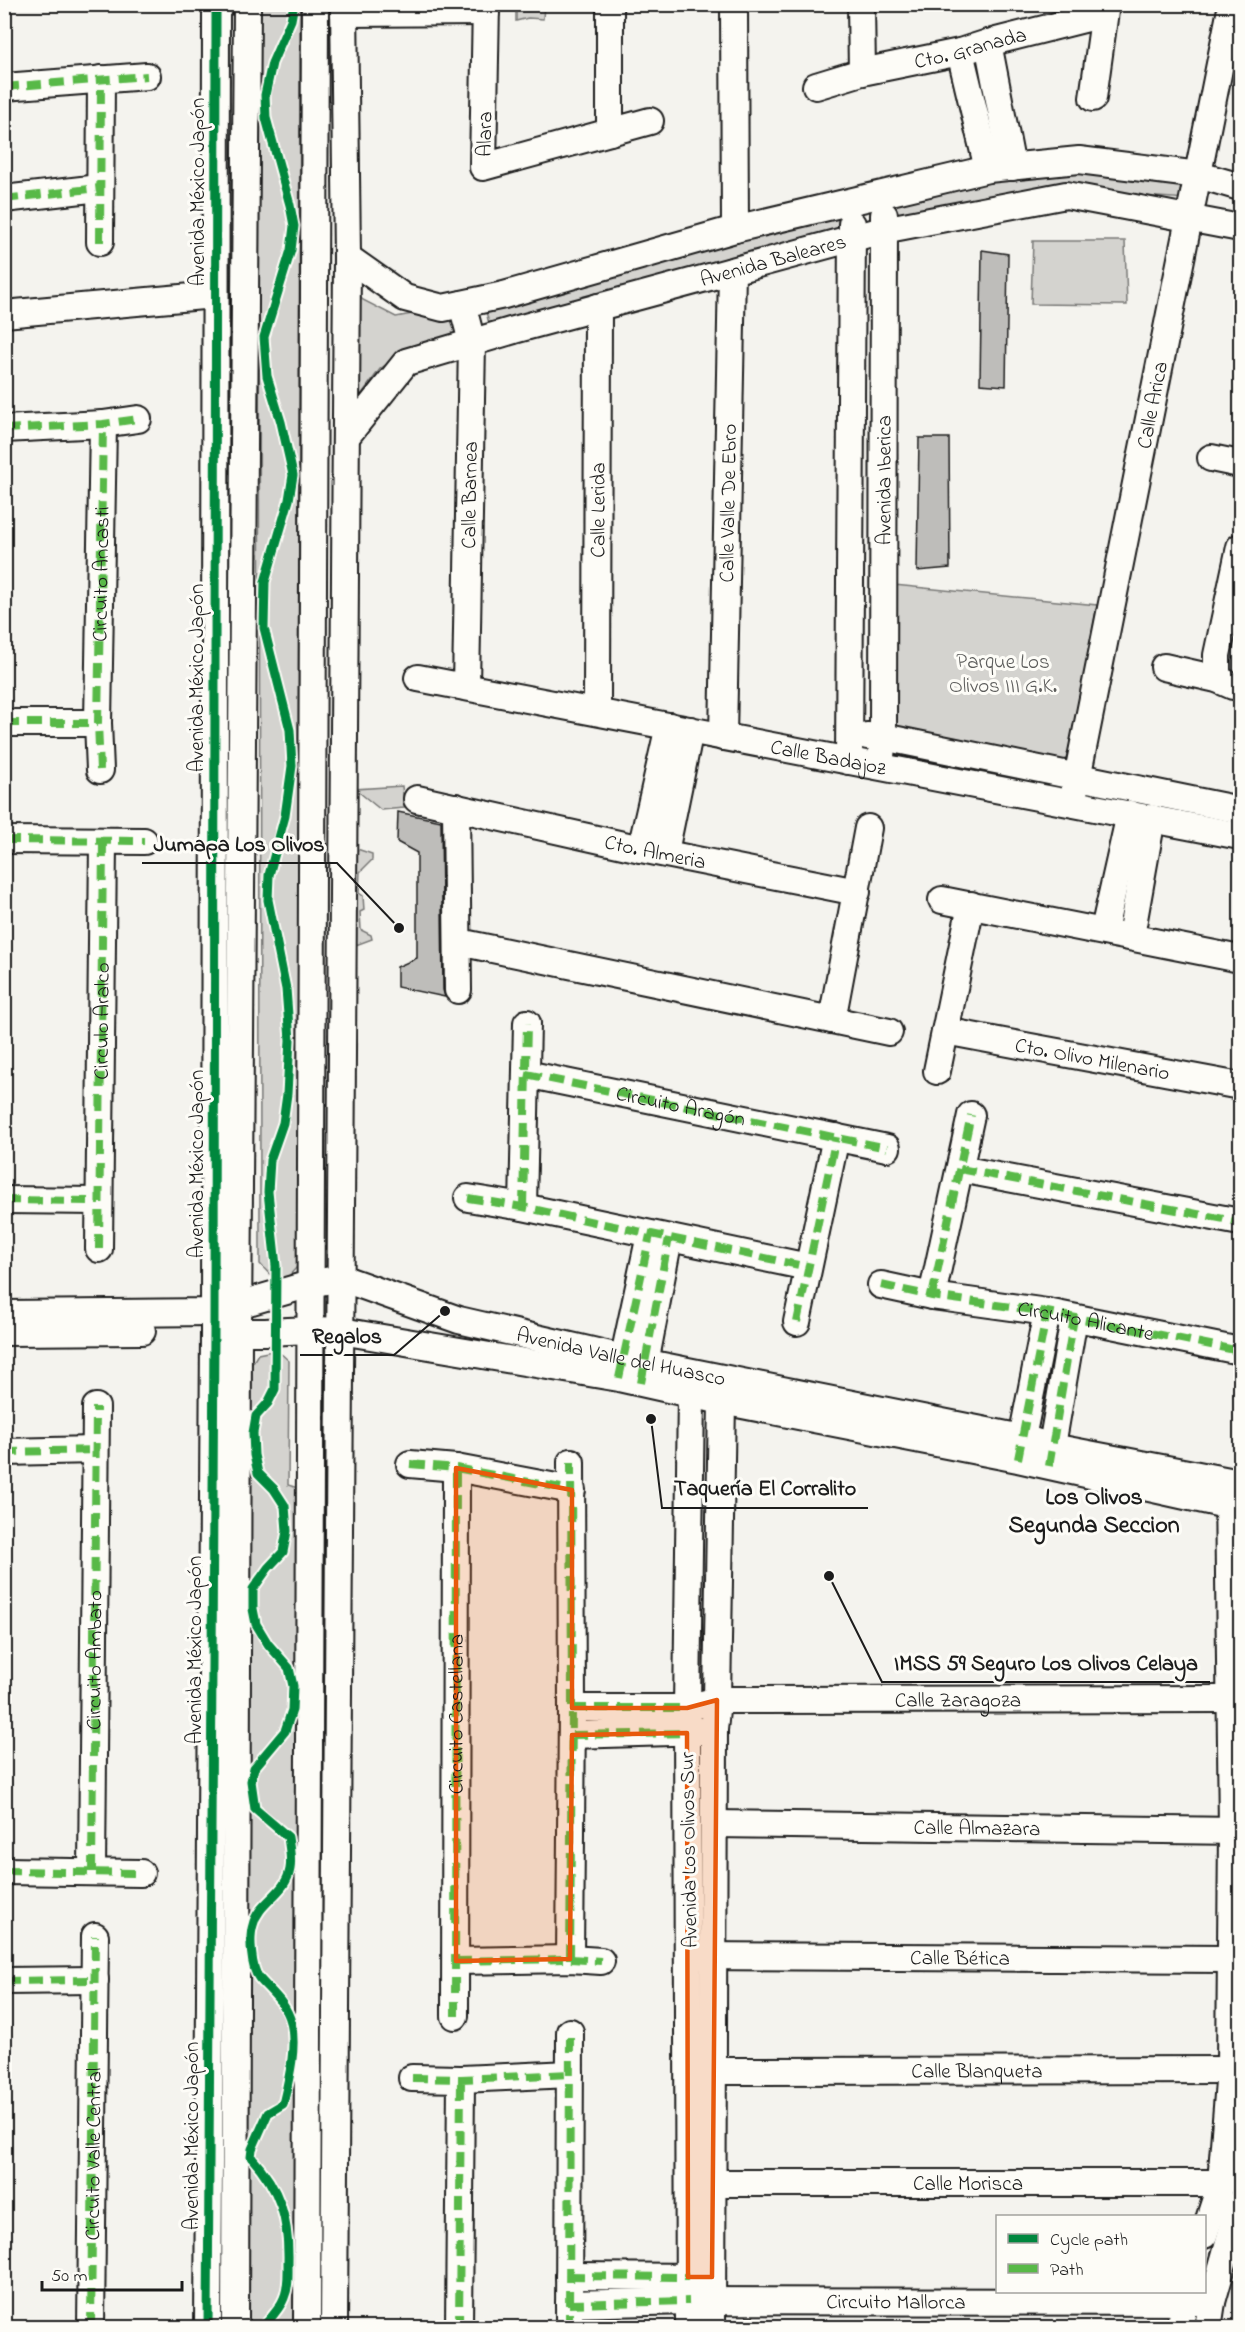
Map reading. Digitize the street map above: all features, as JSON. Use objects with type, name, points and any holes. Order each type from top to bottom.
[{"type":"street","name":"Avenida México Japón","points":[[222,4],[216,9],[214,295],[236,2328]]},
{"type":"street","name":"Avenida México Japón","points":[[208,2328],[247,4]]},
{"type":"street","points":[[307,2328],[315,4]]},
{"type":"street","points":[[610,4],[610,132]]},
{"type":"street","points":[[735,4],[735,229]]},
{"type":"street","points":[[861,4],[862,72]]},
{"type":"street","name":"Calle Arica","points":[[1072,803],[1233,4]]},
{"type":"street","points":[[334,2328],[347,257],[344,9],[486,8]]},
{"type":"street","name":"Alara","points":[[486,8],[483,167],[650,121]]},
{"type":"street","points":[[1093,98],[1105,9]]},
{"type":"street","name":"Cto. Granada","points":[[816,86],[862,72],[960,52],[1105,9]]},
{"type":"street","points":[[988,43],[1000,168]]},
{"type":"street","points":[[960,52],[1000,168]]},
{"type":"street","points":[[4,87],[147,76]]},
{"type":"street","points":[[100,79],[100,242]]},
{"type":"street","name":"Avenida Baleares","points":[[347,257],[405,298],[443,308],[504,296],[735,229],[1000,168],[1079,160],[1199,175],[1240,187]]},
{"type":"street","points":[[4,199],[99,188]]},
{"type":"street","name":"Avenida Iberica","points":[[880,766],[883,737],[883,230],[886,194]]},
{"type":"street","name":"Avenida Baleares","points":[[346,437],[406,362],[598,307],[883,230],[1066,195],[1240,228]]},
{"type":"street","name":"Avenida Iberica","points":[[849,761],[852,238],[850,202]]},
{"type":"street","name":"Calle Valle De Ebro","points":[[723,736],[732,271]]},
{"type":"street","points":[[4,314],[214,295]]},
{"type":"street","name":"Calle Barnea","points":[[462,304],[472,342],[466,687]]},
{"type":"street","name":"Calle Lerida","points":[[597,712],[598,307]]},
{"type":"street","points":[[4,429],[103,424],[138,419]]},
{"type":"street","name":"Circuito Ancasti","points":[[100,770],[98,723],[103,424]]},
{"type":"street","points":[[1211,458],[1240,465]]},
{"type":"street","points":[[851,501],[883,502]]},
{"type":"street","points":[[1229,683],[1217,655],[1239,559]]},
{"type":"street","points":[[1164,667],[1229,683]]},
{"type":"street","name":"Calle Badajoz","points":[[418,678],[1240,836]]},
{"type":"street","points":[[314,702],[344,703]]},
{"type":"street","points":[[4,723],[98,723]]},
{"type":"street","points":[[653,850],[679,728]]},
{"type":"street","name":"Calle Badajoz","points":[[849,735],[883,737],[1240,810]]},
{"type":"street","name":"Cto. Almeria","points":[[417,799],[857,892]]},
{"type":"street","points":[[456,807],[458,990]]},
{"type":"street","points":[[1104,930],[1141,816]]},
{"type":"street","points":[[1131,936],[1141,816]]},
{"type":"street","points":[[832,1020],[868,828]]},
{"type":"street","points":[[4,840],[144,841]]},
{"type":"street","name":"Circulo Aralco","points":[[99,1249],[103,841]]},
{"type":"street","points":[[942,900],[1104,930],[1240,959]]},
{"type":"street","points":[[937,1071],[971,905]]},
{"type":"street","points":[[459,942],[889,1032]]},
{"type":"street","points":[[312,995],[343,996]]},
{"type":"street","points":[[523,1207],[527,1023]]},
{"type":"street","name":"Cto. Olivo Milenario","points":[[945,1031],[1240,1086]]},
{"type":"street","name":"Circuito Aragón","points":[[526,1074],[887,1148]]},
{"type":"street","points":[[932,1296],[971,1115]]},
{"type":"street","points":[[797,1322],[836,1137]]},
{"type":"street","points":[[960,1169],[1240,1221]]},
{"type":"street","points":[[468,1198],[523,1207],[808,1267]]},
{"type":"street","points":[[4,1200],[99,1201]]},
{"type":"street","points":[[633,1370],[660,1237]]},
{"type":"street","name":"Avenida Valle del Huasco","points":[[4,1332],[226,1320],[310,1284],[341,1278],[459,1320],[633,1370],[1234,1494]]},
{"type":"street","name":"Circuito Alicante","points":[[881,1285],[932,1296],[1047,1312],[1240,1351]]},
{"type":"street","points":[[1020,1449],[1047,1312]]},
{"type":"street","name":"Avenida Valle del Huasco","points":[[4,1314],[226,1320],[341,1331],[633,1370]]},
{"type":"street","points":[[1050,1456],[1074,1318]]},
{"type":"street","name":"Avenida Los Olivos Sur","points":[[689,2328],[700,2289],[714,2183],[713,2071],[701,1956],[687,1721],[692,1383]]},
{"type":"street","name":"Avenida Los Olivos Sur","points":[[712,2328],[700,2289],[701,1956],[715,1824],[714,1730],[717,1700],[724,1390]]},
{"type":"street","name":"Circuito Ambato","points":[[92,1872],[96,1407]]},
{"type":"street","points":[[4,1452],[95,1450]]},
{"type":"street","points":[[570,1959],[571,1462]]},
{"type":"street","points":[[410,1464],[456,1468],[572,1490]]},
{"type":"street","name":"Circuito Castellana","points":[[455,2016],[456,1468]]},
{"type":"street","points":[[1206,2229],[1221,2184],[1235,2069],[1229,1959],[1236,1830],[1230,1699],[1234,1494]]},
{"type":"street","name":"Calle Zaragoza","points":[[687,1721],[717,1700],[1230,1699]]},
{"type":"street","points":[[572,1708],[687,1721],[714,1730]]},
{"type":"street","points":[[572,1735],[687,1721]]},
{"type":"street","name":"Calle Almazara","points":[[715,1824],[1236,1830]]},
{"type":"street","points":[[4,1871],[141,1873]]},
{"type":"street","name":"Circuito Valle Central","points":[[91,2328],[95,1936]]},
{"type":"street","name":"Calle Bética","points":[[701,1956],[1229,1959]]},
{"type":"street","points":[[456,1961],[570,1959],[601,1961]]},
{"type":"street","points":[[4,1981],[95,1980]]},
{"type":"street","points":[[570,2032],[569,2316],[700,2289]]},
{"type":"street","name":"Calle Blanqueta","points":[[713,2071],[1235,2069]]},
{"type":"street","points":[[412,2078],[461,2079],[570,2074]]},
{"type":"street","points":[[459,2328],[461,2079]]},
{"type":"street","name":"Calle Morisca","points":[[714,2183],[1221,2184]]},
{"type":"street","points":[[1208,2328],[1212,2301],[1240,2203]]},
{"type":"street","points":[[569,2276],[700,2289]]},
{"type":"street","name":"Circuito Mallorca","points":[[700,2289],[1183,2307],[1212,2301]]},
{"type":"highlighted area","points":[[456,1468],[572,1490],[572,1708],[687,1708],[717,1700],[712,2277],[688,2277],[687,1733],[572,1735],[570,1959],[456,1961]]},
{"type":"green space","points":[[259,5],[300,5],[297,1267],[286,1279],[274,1279],[260,1264]]},
{"type":"green space","points":[[516,5],[544,5],[543,19],[528,18],[516,21]]},
{"type":"green space","points":[[1077,163],[1196,171],[1188,199],[1067,191],[891,225],[891,197]]},
{"type":"green space","points":[[846,213],[849,232],[489,324],[485,307]]},
{"type":"green space","points":[[1033,241],[1125,241],[1127,305],[1031,304]]},
{"type":"green space","points":[[354,283],[363,300],[396,317],[456,306],[462,335],[411,347],[380,369],[353,406]]},
{"type":"green space","name":"Parque Los Olivos III G.K.","points":[[894,585],[1097,605],[1071,755],[1064,760],[1054,762],[892,728]]},
{"type":"green space","points":[[402,786],[404,808],[381,810],[355,789]]},
{"type":"green space","points":[[357,849],[372,854],[372,860],[360,872],[359,893],[363,896],[364,910],[360,912],[361,930],[371,935],[372,939],[356,945]]},
{"type":"green space","points":[[277,1350],[289,1361],[288,1485],[298,1488],[294,2327],[248,2328],[248,1370],[258,1354]]},
{"type":"building","points":[[982,250],[1008,254],[1006,386],[980,384]]},
{"type":"building","points":[[919,438],[949,438],[950,568],[917,571]]},
{"type":"building","points":[[398,812],[441,821],[443,990],[445,997],[397,987],[397,967],[417,958],[417,853],[397,842]]},
{"type":"marked path","points":[[4,87],[147,76]]},
{"type":"marked path","points":[[100,242],[101,79]]},
{"type":"marked path","points":[[4,199],[99,188]]},
{"type":"marked path","points":[[4,429],[103,424],[138,419]]},
{"type":"marked path","points":[[100,770],[98,723],[103,424]]},
{"type":"marked path","points":[[4,723],[98,723]]},
{"type":"marked path","points":[[4,840],[144,841]]},
{"type":"marked path","points":[[99,1249],[103,841]]},
{"type":"marked path","points":[[523,1207],[527,1023]]},
{"type":"marked path","points":[[526,1074],[887,1148]]},
{"type":"marked path","points":[[932,1296],[971,1115]]},
{"type":"marked path","points":[[797,1322],[836,1137]]},
{"type":"marked path","points":[[960,1169],[1240,1222]]},
{"type":"marked path","points":[[468,1198],[523,1207],[808,1267]]},
{"type":"marked path","points":[[4,1200],[99,1201]]},
{"type":"marked path","points":[[619,1378],[650,1235]]},
{"type":"marked path","points":[[641,1383],[669,1238]]},
{"type":"marked path","points":[[881,1285],[932,1296],[1047,1312],[1240,1351]]},
{"type":"marked path","points":[[1018,1459],[1047,1312]]},
{"type":"marked path","points":[[1049,1466],[1074,1318]]},
{"type":"marked path","points":[[92,1872],[96,1407]]},
{"type":"marked path","points":[[4,1452],[95,1450]]},
{"type":"marked path","points":[[570,1959],[571,1462]]},
{"type":"marked path","points":[[410,1464],[456,1468],[572,1490]]},
{"type":"marked path","points":[[455,2016],[456,1468]]},
{"type":"marked path","points":[[572,1708],[687,1708]]},
{"type":"marked path","points":[[572,1735],[687,1733]]},
{"type":"marked path","points":[[4,1871],[141,1873]]},
{"type":"marked path","points":[[91,2328],[95,1936]]},
{"type":"marked path","points":[[456,1961],[570,1959],[601,1961]]},
{"type":"marked path","points":[[4,1981],[95,1980]]},
{"type":"marked path","points":[[569,2328],[570,2032]]},
{"type":"marked path","points":[[412,2078],[461,2079],[570,2074]]},
{"type":"marked path","points":[[459,2328],[461,2079]]},
{"type":"marked path","points":[[569,2276],[688,2277]]},
{"type":"marked path","points":[[569,2304],[689,2301]]},
{"type":"cycle path","points":[[208,2328],[214,1330],[216,9],[222,4]]},
{"type":"cycle path","points":[[262,2328],[277,2310],[286,2294],[288,2246],[281,2205],[269,2181],[251,2157],[252,2149],[268,2113],[283,2104],[292,2063],[293,2042],[289,2015],[256,1973],[251,1944],[256,1917],[283,1885],[290,1869],[288,1837],[255,1809],[251,1781],[254,1768],[285,1731],[292,1710],[293,1686],[289,1668],[268,1644],[256,1624],[253,1609],[253,1589],[283,1552],[287,1531],[285,1506],[274,1489],[258,1473],[253,1433],[256,1416],[268,1403],[275,1389],[276,1266],[268,1192],[270,1160],[283,1123],[290,1040],[286,989],[268,900],[269,875],[285,816],[292,766],[290,730],[264,628],[265,582],[289,500],[293,475],[281,422],[267,376],[264,337],[291,250],[294,226],[266,118],[265,95],[272,63],[291,20],[294,4]]},
{"type":"place","name":"Jumapa Los Olivos","points":[[399,928]]},
{"type":"place","name":"Regalos","points":[[445,1311]]},
{"type":"place","name":"Taquería El Corralito","points":[[651,1419]]},
{"type":"place","name":"IMSS 59 Seguro Los Olivos Celaya","points":[[829,1576]]},
{"type":"district","name":"Los Olivos Segunda Seccion","points":[[1094,1510]]}]
